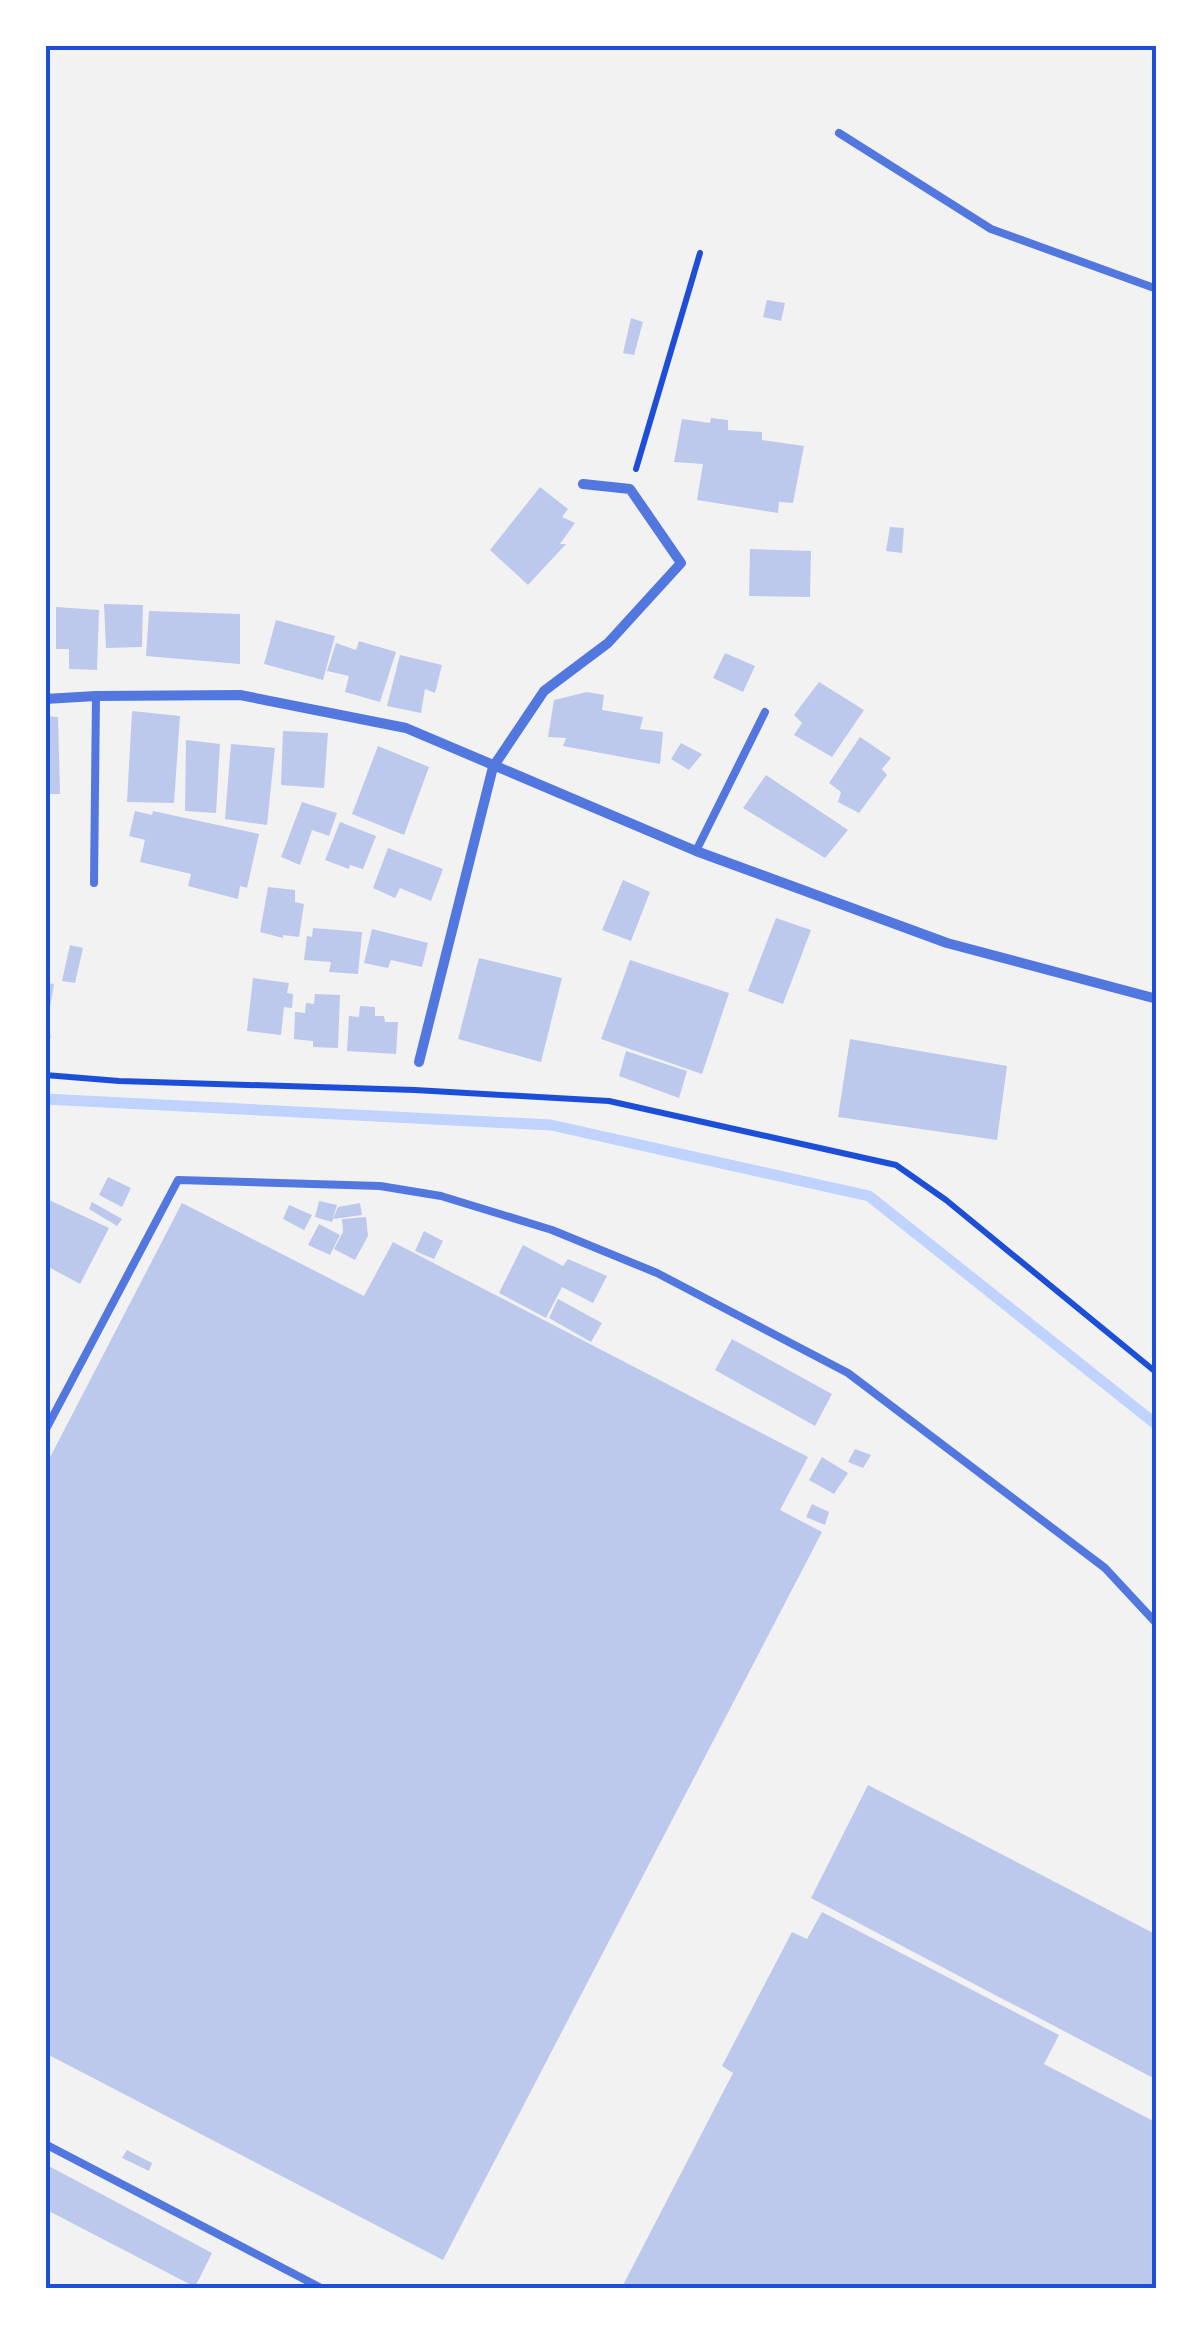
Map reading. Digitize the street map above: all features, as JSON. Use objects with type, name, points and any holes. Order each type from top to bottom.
[{"type":"street","points":[[419,1062],[493,767],[544,691],[608,643],[681,562],[630,489],[583,484]]},
{"type":"street","points":[[45,698],[240,695],[406,728],[696,851],[947,943],[1157,998]]},
{"type":"lane","points":[[839,133],[991,229],[1157,289]]},
{"type":"lane","points":[[94,883],[96,696]]},
{"type":"lane","points":[[696,851],[765,712]]},
{"type":"lane","points":[[45,1431],[178,1180],[380,1186],[440,1196],[552,1230],[657,1273],[848,1373],[1105,1568],[1157,1624]]},
{"type":"lane","points":[[45,2144],[322,2289]]},
{"type":"path","points":[[630,489],[700,253]]},
{"type":"path","points":[[45,1075],[609,1101],[896,1165],[946,1200],[1157,1373]]},
{"type":"building","points":[[767,300],[785,303],[781,321],[763,317]]},
{"type":"building","points":[[631,318],[643,322],[634,355],[623,353]]},
{"type":"building","points":[[711,418],[728,420],[728,430],[762,432],[762,440],[804,446],[793,503],[779,502],[778,513],[697,500],[703,464],[674,462],[682,419],[710,423]]},
{"type":"building","points":[[540,487],[568,509],[562,517],[575,523],[560,544],[566,544],[528,585],[490,550]]},
{"type":"building","points":[[890,527],[904,528],[902,553],[886,551]]},
{"type":"building","points":[[750,549],[811,551],[810,597],[749,596]]},
{"type":"building","points":[[104,604],[143,605],[142,647],[106,648]]},
{"type":"building","points":[[56,607],[99,610],[97,670],[69,669],[69,649],[56,649]]},
{"type":"building","points":[[149,611],[240,614],[240,664],[146,656]]},
{"type":"building","points":[[276,620],[335,636],[323,680],[264,664]]},
{"type":"building","points":[[359,641],[396,652],[380,702],[345,692],[349,676],[327,671],[336,643],[356,650]]},
{"type":"building","points":[[725,653],[755,666],[743,692],[713,678]]},
{"type":"building","points":[[400,655],[442,665],[435,693],[425,689],[421,713],[387,706]]},
{"type":"building","points":[[819,682],[864,710],[832,757],[794,735],[802,723],[794,715]]},
{"type":"building","points":[[587,692],[604,695],[602,710],[643,717],[640,729],[663,732],[660,764],[563,746],[566,738],[548,737],[554,700]]},
{"type":"building","points":[[132,711],[180,716],[174,803],[127,802]]},
{"type":"building","points":[[45,716],[58,717],[60,794],[45,794]]},
{"type":"building","points":[[283,731],[328,733],[324,788],[281,785]]},
{"type":"building","points":[[860,737],[891,758],[882,769],[887,775],[859,813],[838,802],[841,792],[829,783]]},
{"type":"building","points":[[186,740],[220,744],[216,813],[185,811]]},
{"type":"building","points":[[681,743],[702,754],[689,770],[671,759]]},
{"type":"building","points":[[231,744],[275,748],[267,825],[225,819]]},
{"type":"building","points":[[378,746],[429,767],[404,835],[352,814]]},
{"type":"building","points":[[766,775],[848,830],[825,858],[743,808]]},
{"type":"building","points":[[302,802],[337,813],[329,836],[312,830],[300,865],[281,857]]},
{"type":"building","points":[[135,811],[152,815],[153,811],[259,834],[247,888],[240,886],[238,899],[188,886],[191,874],[140,862],[145,840],[129,836]]},
{"type":"building","points":[[340,822],[376,836],[363,869],[350,865],[349,869],[325,860]]},
{"type":"building","points":[[388,848],[443,869],[431,901],[400,888],[395,898],[373,888]]},
{"type":"building","points":[[623,880],[650,892],[631,941],[602,930]]},
{"type":"building","points":[[268,887],[295,890],[295,902],[304,904],[299,937],[283,938],[260,932]]},
{"type":"building","points":[[776,918],[811,930],[783,1004],[748,991]]},
{"type":"building","points":[[313,928],[362,932],[358,974],[329,972],[331,962],[304,960],[307,936],[312,937]]},
{"type":"building","points":[[372,929],[428,943],[422,967],[391,960],[388,968],[364,963]]},
{"type":"building","points":[[70,945],[83,948],[75,983],[62,981]]},
{"type":"building","points":[[479,958],[562,978],[541,1062],[458,1039]]},
{"type":"building","points":[[630,960],[729,993],[702,1074],[601,1039]]},
{"type":"building","points":[[253,978],[289,983],[287,993],[293,994],[292,1008],[284,1007],[281,1035],[247,1031]]},
{"type":"building","points":[[45,983],[54,984],[48,1020],[51,1038],[45,1038]]},
{"type":"building","points":[[315,994],[340,995],[338,1048],[313,1047],[313,1041],[294,1039],[295,1012],[305,1013],[306,1003],[314,1004]]},
{"type":"building","points":[[360,1006],[375,1007],[375,1016],[384,1016],[385,1022],[398,1022],[396,1054],[347,1051],[349,1016],[359,1017]]},
{"type":"building","points":[[850,1039],[1007,1066],[997,1140],[838,1117]]},
{"type":"building","points":[[626,1051],[687,1071],[679,1098],[619,1076]]},
{"type":"building","points":[[108,1177],[131,1188],[122,1207],[99,1195]]},
{"type":"building","points":[[47,1199],[109,1228],[80,1284],[45,1265]]},
{"type":"building","points":[[319,1201],[337,1205],[332,1222],[315,1217]]},
{"type":"building","points":[[92,1202],[122,1219],[117,1226],[89,1209]]},
{"type":"building","points":[[182,1203],[364,1296],[393,1242],[808,1457],[780,1510],[822,1532],[443,2260],[45,2053],[45,1467]]},
{"type":"building","points":[[360,1203],[362,1215],[333,1219],[338,1207]]},
{"type":"building","points":[[289,1205],[312,1215],[304,1230],[283,1219]]},
{"type":"building","points":[[366,1217],[368,1236],[355,1260],[334,1249],[343,1232],[342,1219]]},
{"type":"building","points":[[319,1224],[340,1235],[330,1255],[308,1245]]},
{"type":"building","points":[[424,1231],[443,1241],[434,1259],[415,1251]]},
{"type":"building","points":[[523,1245],[563,1266],[568,1259],[607,1276],[593,1303],[562,1287],[546,1318],[499,1293]]},
{"type":"building","points":[[558,1299],[602,1323],[591,1342],[549,1318]]},
{"type":"building","points":[[732,1339],[832,1394],[815,1426],[715,1370]]},
{"type":"building","points":[[855,1449],[871,1455],[863,1468],[848,1462]]},
{"type":"building","points":[[822,1457],[848,1473],[834,1494],[809,1480]]},
{"type":"building","points":[[812,1504],[829,1512],[825,1525],[806,1517]]},
{"type":"building","points":[[868,1785],[1157,1935],[1157,2080],[811,1898]]},
{"type":"building","points":[[822,1912],[1059,2035],[1044,2064],[1157,2123],[1157,2289],[621,2289],[733,2073],[722,2066],[792,1932],[807,1939]]},
{"type":"building","points":[[127,2150],[152,2163],[149,2171],[122,2158]]},
{"type":"building","points":[[45,2164],[212,2253],[195,2287],[45,2209]]},
{"type":"waterway","points":[[45,1099],[551,1125],[869,1196],[1157,1425]]}]
